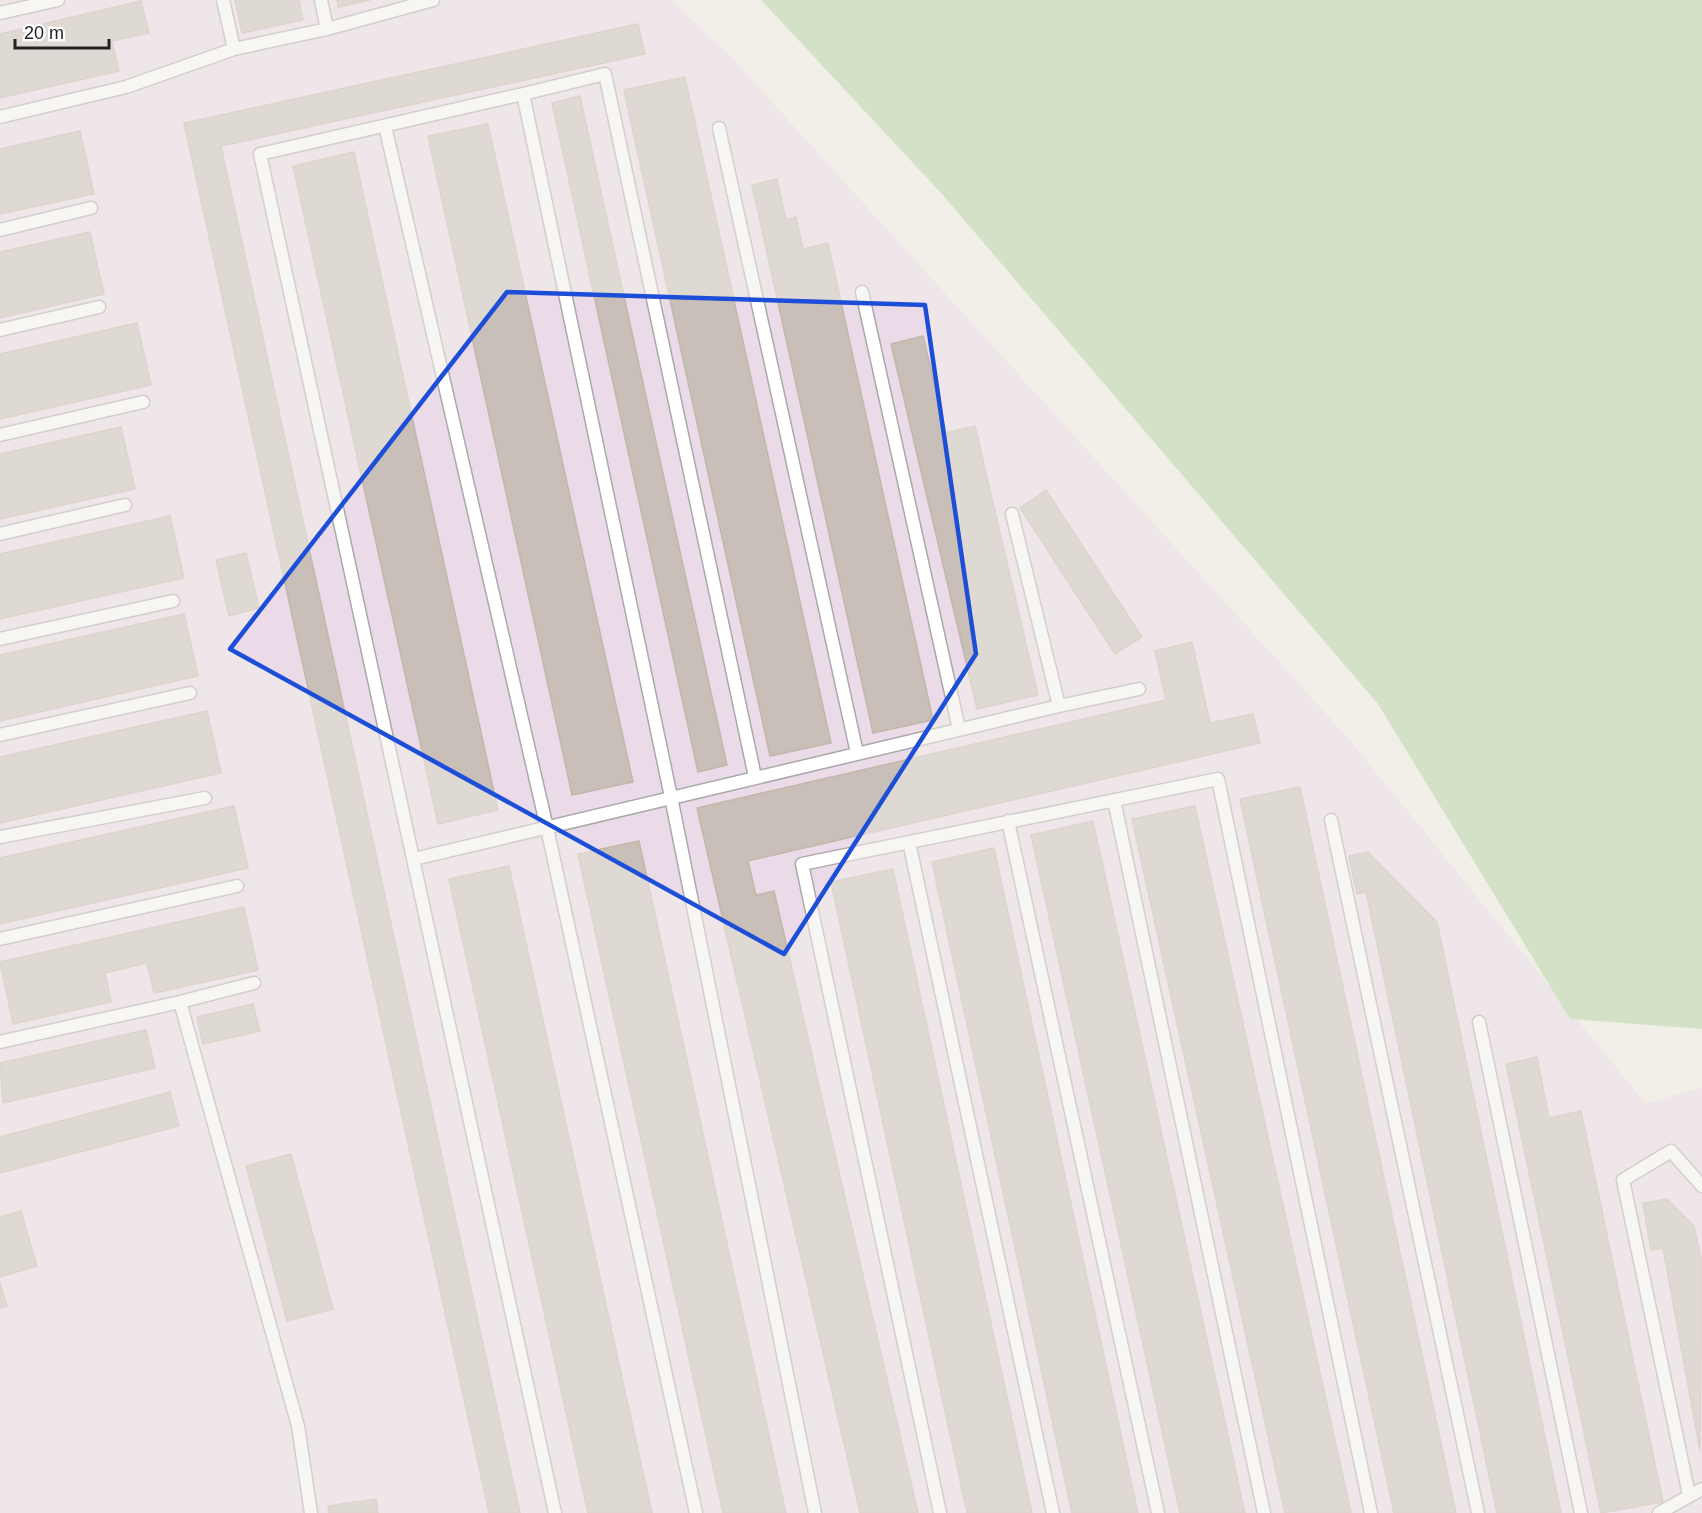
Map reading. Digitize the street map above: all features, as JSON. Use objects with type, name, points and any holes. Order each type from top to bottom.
[{"type":"lane","points":[[0,13],[58,0]]},
{"type":"lane","points":[[223,0],[234,49]]},
{"type":"lane","points":[[321,0],[327,28]]},
{"type":"lane","points":[[0,117],[126,87],[234,49],[327,28],[427,1]]},
{"type":"lane","points":[[555,1513],[260,154],[606,75],[755,777]]},
{"type":"lane","points":[[523,94],[671,797],[815,1513]]},
{"type":"lane","points":[[385,126],[547,828],[696,1513]]},
{"type":"lane","points":[[719,128],[857,753]]},
{"type":"lane","points":[[0,230],[91,208]]},
{"type":"lane","points":[[862,292],[959,729]]},
{"type":"lane","points":[[0,330],[99,307]]},
{"type":"lane","points":[[0,435],[143,402]]},
{"type":"lane","points":[[0,534],[125,505]]},
{"type":"lane","points":[[1012,514],[1059,706]]},
{"type":"lane","points":[[0,639],[173,601]]},
{"type":"lane","points":[[414,859],[959,729],[1138,689]]},
{"type":"lane","points":[[0,735],[190,693]]},
{"type":"lane","points":[[940,1513],[802,864],[1218,779],[1371,1513]]},
{"type":"lane","points":[[0,837],[205,798]]},
{"type":"lane","points":[[1114,800],[1264,1513]]},
{"type":"lane","points":[[1331,820],[1478,1513]]},
{"type":"lane","points":[[1008,822],[1158,1513]]},
{"type":"lane","points":[[909,842],[1053,1513]]},
{"type":"lane","points":[[0,939],[237,886]]},
{"type":"lane","points":[[0,1042],[254,983]]},
{"type":"lane","points":[[180,1002],[298,1426],[311,1513]]},
{"type":"lane","points":[[1479,1022],[1581,1513]]},
{"type":"lane","points":[[1689,1495],[1623,1180],[1671,1151],[1702,1186]]},
{"type":"lane","points":[[1659,1513],[1702,1489]]},
{"type":"highlighted area","points":[[507,292],[925,305],[976,654],[784,954],[230,649]]},
{"type":"shaded area","points":[[0,0],[671,0],[732,58],[1349,739],[1645,1103],[1702,1088],[1702,1513],[0,1513]]},
{"type":"green space","points":[[761,0],[1702,0],[1702,1029],[1570,1019],[1378,704],[941,193]]},
{"type":"building","points":[[235,0],[299,0],[303,20],[242,33]]},
{"type":"building","points":[[337,0],[370,0],[338,7]]},
{"type":"building","points":[[141,1],[149,33],[112,41],[119,71],[0,98],[0,34]]},
{"type":"building","points":[[638,24],[645,54],[221,146],[520,1513],[489,1513],[184,123]]},
{"type":"building","points":[[685,77],[831,743],[770,756],[624,90]]},
{"type":"building","points":[[580,96],[727,765],[698,772],[552,103]]},
{"type":"building","points":[[488,124],[633,782],[572,795],[428,136]]},
{"type":"building","points":[[80,131],[94,194],[0,214],[0,149]]},
{"type":"building","points":[[354,152],[498,810],[438,824],[293,166]]},
{"type":"building","points":[[777,179],[786,220],[796,217],[803,249],[828,243],[933,720],[873,733],[752,185]]},
{"type":"building","points":[[90,232],[104,294],[0,318],[0,252]]},
{"type":"building","points":[[137,323],[151,385],[0,419],[0,354]]},
{"type":"building","points":[[923,336],[946,433],[975,426],[1038,695],[977,709],[891,344]]},
{"type":"building","points":[[121,427],[135,489],[0,519],[0,454]]},
{"type":"building","points":[[1046,490],[1142,637],[1115,654],[1020,508]]},
{"type":"building","points":[[170,516],[184,578],[0,619],[0,554]]},
{"type":"building","points":[[246,553],[259,608],[229,616],[216,560]]},
{"type":"building","points":[[184,614],[198,676],[0,721],[0,655]]},
{"type":"building","points":[[1192,642],[1210,723],[1253,714],[1260,743],[748,861],[756,895],[774,891],[918,1513],[860,1513],[697,808],[1166,700],[1155,651]]},
{"type":"building","points":[[207,711],[221,773],[0,823],[0,757]]},
{"type":"building","points":[[1300,787],[1456,1513],[1394,1513],[1240,799]]},
{"type":"building","points":[[234,806],[248,868],[0,924],[0,858]]},
{"type":"building","points":[[1195,806],[1351,1513],[1285,1513],[1132,819]]},
{"type":"building","points":[[1093,821],[1245,1513],[1180,1513],[1031,835]]},
{"type":"building","points":[[639,841],[786,1513],[723,1513],[578,854]]},
{"type":"building","points":[[994,848],[1138,1513],[1072,1513],[932,862]]},
{"type":"building","points":[[1368,852],[1437,922],[1561,1513],[1497,1513],[1366,892],[1357,894],[1349,856]]},
{"type":"building","points":[[509,866],[652,1513],[588,1513],[449,879]]},
{"type":"building","points":[[893,869],[1032,1513],[967,1513],[831,882]]},
{"type":"building","points":[[244,907],[258,970],[154,993],[147,963],[105,973],[111,1002],[13,1024],[0,962]]},
{"type":"building","points":[[253,1004],[260,1031],[203,1044],[197,1017]]},
{"type":"building","points":[[146,1030],[155,1068],[3,1103],[0,1063]]},
{"type":"building","points":[[1537,1057],[1549,1118],[1581,1111],[1663,1502],[1601,1513],[1506,1064]]},
{"type":"building","points":[[170,1092],[179,1126],[0,1173],[0,1137]]},
{"type":"building","points":[[291,1154],[333,1309],[287,1321],[246,1166]]},
{"type":"building","points":[[1667,1199],[1694,1226],[1702,1262],[1700,1451],[1663,1248],[1651,1250],[1643,1203]]},
{"type":"building","points":[[21,1211],[37,1266],[0,1277],[0,1217]]},
{"type":"building","points":[[0,1283],[7,1306],[0,1308]]},
{"type":"building","points":[[376,1499],[378,1513],[329,1513],[328,1506]]}]
